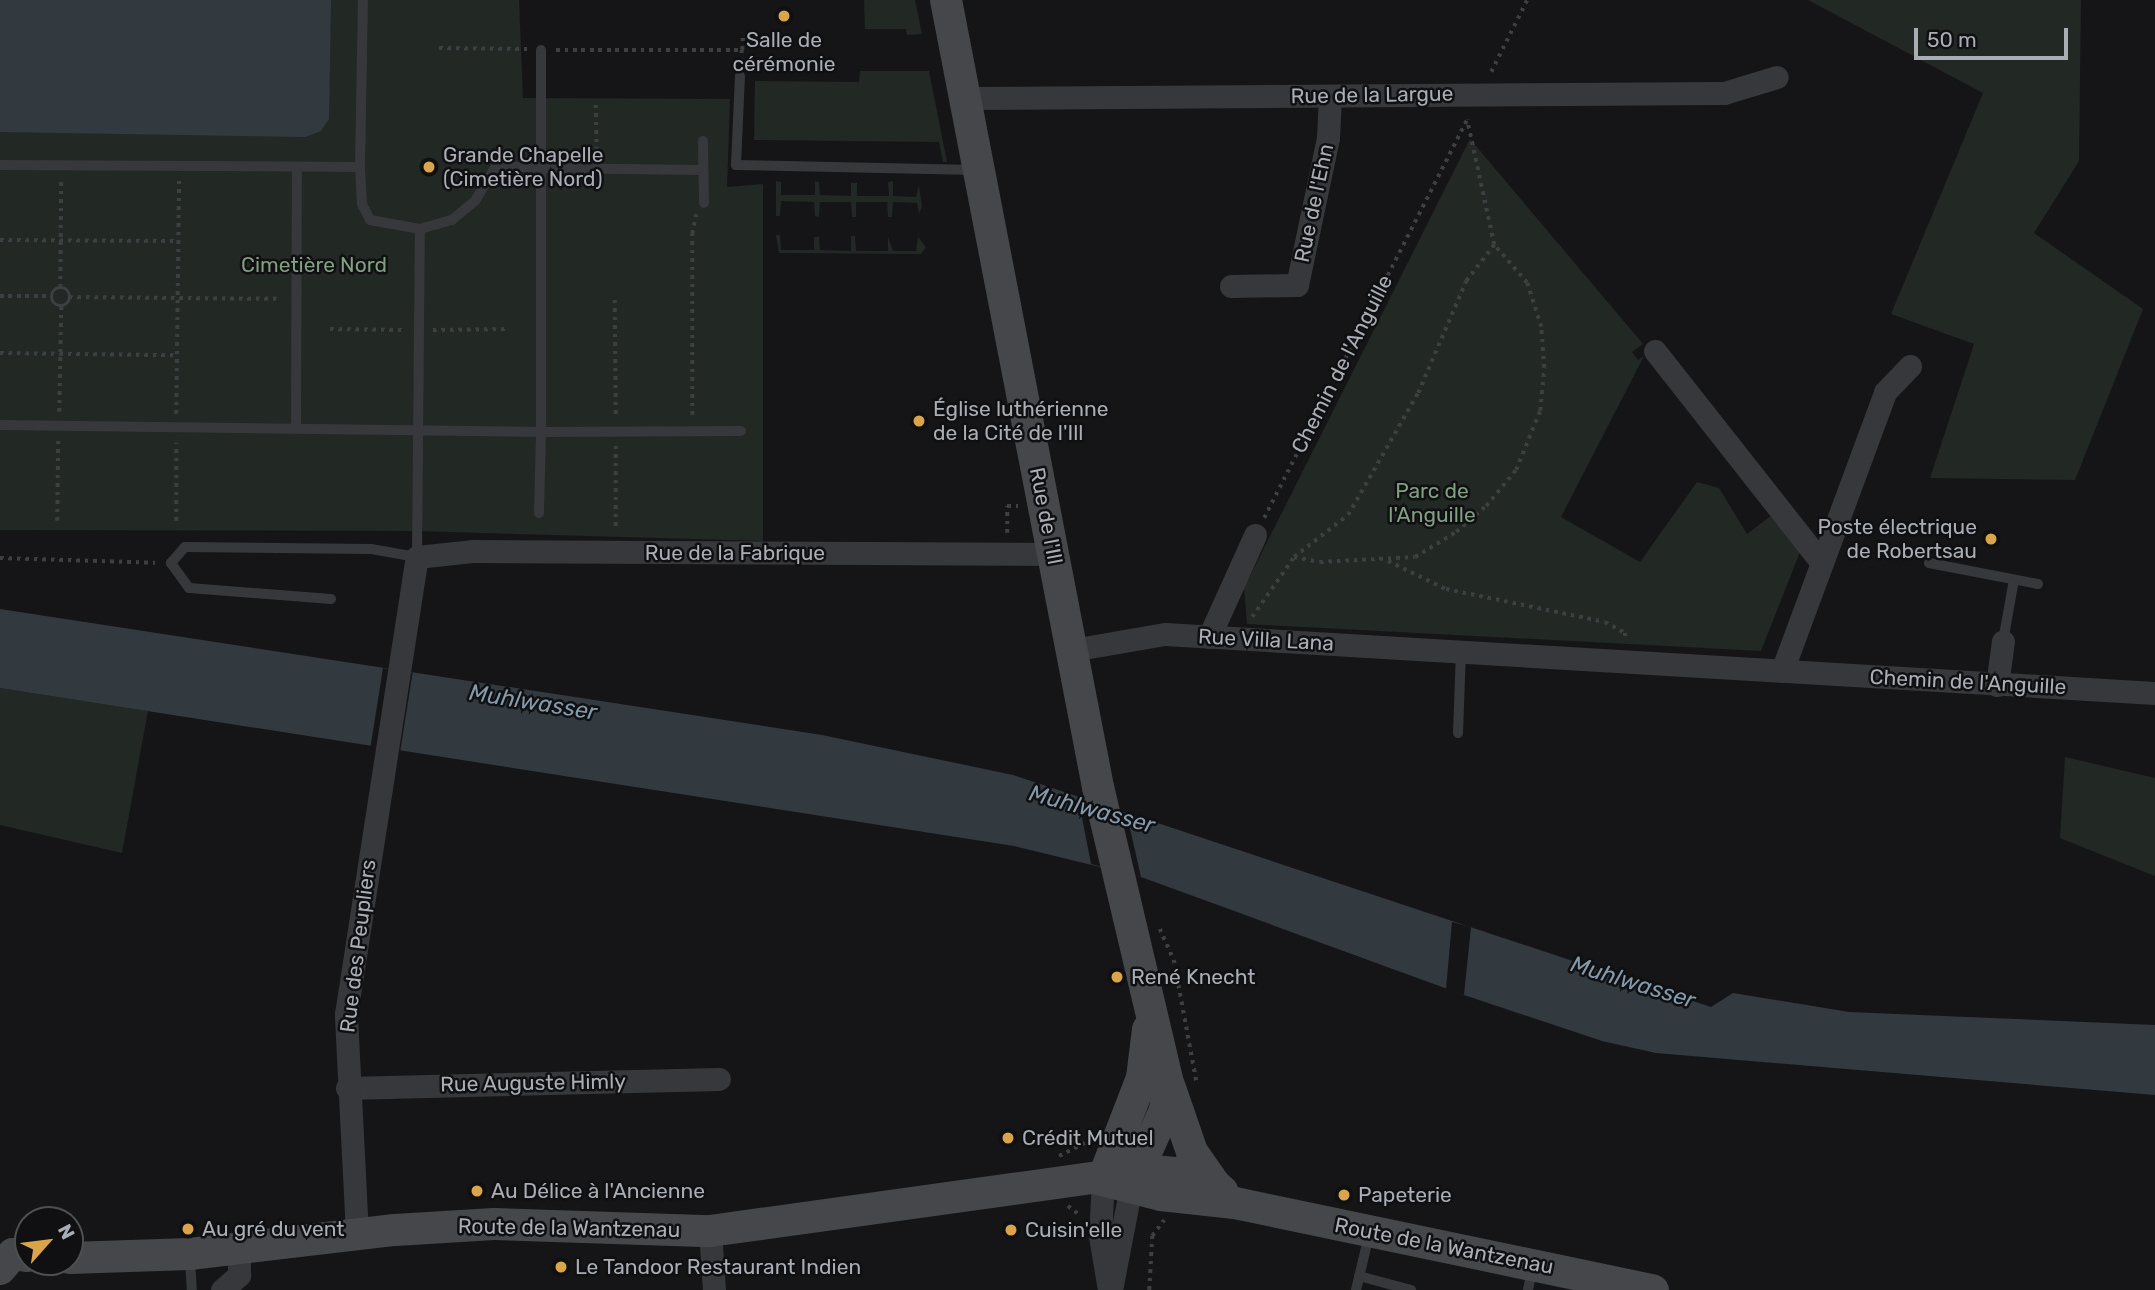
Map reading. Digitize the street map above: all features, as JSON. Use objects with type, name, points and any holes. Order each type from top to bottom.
[{"type":"main road","name":"Rue de l'Ill","points":[[946,0],[1098,787],[1146,989],[1183,1086],[1187,1142],[1225,1193]]},
{"type":"main road","name":"Rue de l'Ill","points":[[1121,1176],[1142,1078],[1148,1023],[1146,989]]},
{"type":"main road","name":"Rue de l'Ill","points":[[1121,1176],[1183,1086]]},
{"type":"main road","points":[[1065,1179],[1095,1161],[1121,1176]]},
{"type":"main road","name":"Route de la Wantzenau","points":[[1121,1176],[1161,1195],[1225,1193]]},
{"type":"main road","name":"Route de la Wantzenau","points":[[84,1258],[190,1254],[236,1276],[357,1234],[494,1224],[710,1231],[1065,1179],[1121,1176],[1225,1193],[1530,1277],[1653,1290]]},
{"type":"street","name":"Rue de la Largue","points":[[965,97],[1724,93],[1777,77]]},
{"type":"street","name":"Rue de l'Ehn","points":[[1231,286],[1297,285],[1328,138],[1330,96]]},
{"type":"street","points":[[1655,351],[1822,563]]},
{"type":"street","points":[[1782,671],[1885,392],[1910,366]]},
{"type":"street","points":[[1209,637],[1255,535]]},
{"type":"street","name":"Rue de la Fabrique","points":[[417,557],[472,551],[1054,554]]},
{"type":"street","name":"Rue des Peupliers","points":[[357,1234],[346,1014],[417,557]]},
{"type":"street","name":"Rue Villa Lana","points":[[1072,650],[1165,634],[1782,671]]},
{"type":"street","points":[[1997,685],[2003,641]]},
{"type":"street","name":"Chemin de l'Anguille","points":[[1782,671],[2155,693]]},
{"type":"street","name":"Rue Auguste Himly","points":[[348,1088],[719,1079]]},
{"type":"street","points":[[1110,1290],[1121,1176]]},
{"type":"street","points":[[710,1231],[714,1290]]},
{"type":"lane","points":[[363,0],[360,167],[362,204],[370,220],[420,229],[452,220],[475,201],[496,166],[703,170]]},
{"type":"lane","points":[[539,513],[541,50]]},
{"type":"lane","points":[[740,76],[736,165],[979,170]]},
{"type":"lane","points":[[703,141],[704,203]]},
{"type":"lane","points":[[0,165],[360,167]]},
{"type":"lane","points":[[296,428],[298,168]]},
{"type":"lane","points":[[331,599],[189,588],[171,563],[186,547],[371,550],[417,557],[420,229]]},
{"type":"lane","points":[[0,425],[541,432],[741,431]]},
{"type":"lane","points":[[1929,563],[2038,584]]},
{"type":"lane","points":[[2003,641],[2014,580]]},
{"type":"lane","points":[[1458,733],[1461,651]]},
{"type":"lane","points":[[1356,1290],[1370,1232]]},
{"type":"lane","points":[[190,1254],[192,1290]]},
{"type":"lane","points":[[1359,1276],[1411,1290]]},
{"type":"path","name":"Chemin de l'Anguille","points":[[1255,535],[1527,0]]},
{"type":"path","points":[[740,76],[743,33]]},
{"type":"path","points":[[439,48],[742,50]]},
{"type":"path","points":[[596,105],[597,169]]},
{"type":"path","points":[[1294,557],[1320,562],[1415,557],[1456,533],[1486,506],[1516,470],[1540,411],[1544,368],[1541,327],[1527,283],[1494,245],[1467,120]]},
{"type":"path","points":[[61,165],[61,288],[69,297],[297,299]]},
{"type":"path","points":[[176,521],[180,166]]},
{"type":"path","points":[[692,432],[692,234],[704,203]]},
{"type":"path","points":[[0,240],[178,241]]},
{"type":"path","points":[[1240,639],[1294,557],[1348,515],[1418,393],[1466,281],[1494,245]]},
{"type":"path","points":[[0,296],[52,296],[61,288]]},
{"type":"path","points":[[52,296],[61,306]]},
{"type":"path","points":[[57,521],[61,306],[69,297]]},
{"type":"path","points":[[615,300],[616,531]]},
{"type":"path","points":[[0,353],[177,355]]},
{"type":"path","points":[[0,558],[171,563]]},
{"type":"path","points":[[1385,560],[1446,589],[1605,622],[1625,633],[1630,660]]},
{"type":"path","points":[[1158,924],[1174,960],[1183,1086]]},
{"type":"green space","name":"Cimetière Nord","points":[[0,0],[519,0],[523,98],[730,99],[727,187],[763,184],[763,541],[416,531],[0,530]]},
{"type":"green space","points":[[864,0],[915,0],[922,34],[907,35],[906,29],[865,29]]},
{"type":"green space","points":[[1808,0],[2081,0],[2079,161],[2034,233],[2143,309],[2075,480],[1930,478],[1974,344],[1891,314],[1983,93]]},
{"type":"green space","points":[[860,71],[929,71],[947,162],[943,162],[939,142],[754,140],[755,81],[859,82]]},
{"type":"green space","name":"Parc de l'Anguille","points":[[1470,139],[1643,344],[1632,352],[1638,360],[1644,356],[1561,517],[1640,562],[1697,482],[1719,488],[1747,534],[1772,515],[1800,552],[1761,651],[1247,624],[1244,588]]},
{"type":"green space","points":[[776,181],[781,182],[781,195],[815,195],[815,181],[819,182],[820,195],[851,196],[851,183],[857,183],[857,196],[889,196],[888,182],[893,181],[893,196],[916,197],[919,185],[922,206],[919,214],[917,203],[893,202],[892,217],[888,217],[887,202],[856,202],[856,217],[852,217],[851,202],[820,202],[819,217],[815,216],[814,202],[781,201],[780,216],[776,216]]},
{"type":"green space","points":[[776,235],[780,235],[781,250],[814,250],[814,237],[819,237],[820,250],[851,251],[851,236],[855,236],[856,251],[888,251],[888,237],[893,251],[916,251],[918,237],[926,247],[921,254],[779,253]]},
{"type":"green space","points":[[0,688],[148,711],[122,853],[0,825]]},
{"type":"green space","points":[[2065,757],[2155,778],[2155,876],[2060,838]]},
{"type":"water","points":[[0,0],[331,0],[329,119],[321,131],[305,137],[0,132]]},
{"type":"water","name":"Muhlwasser","points":[[0,609],[822,735],[1013,775],[1711,1007],[1733,993],[1849,1012],[2155,1025],[2155,1095],[1656,1053],[1602,1041],[1464,995],[1141,877],[1014,846],[0,688]]},
{"type":"pier","points":[[383,668],[413,673],[400,751],[371,746]]},
{"type":"pier","points":[[1078,797],[1127,815],[1141,877],[1091,864]]},
{"type":"pier","points":[[1452,922],[1471,927],[1464,995],[1446,989]]},
{"type":"place","name":"Salle de cérémonie","points":[[784,16]]},
{"type":"place","name":"Grande Chapelle (Cimetière Nord)","points":[[429,167]]},
{"type":"place","name":"Église luthérienne de la Cité de l'Ill","points":[[919,421]]},
{"type":"place","name":"Poste électrique de Robertsau","points":[[1991,539]]},
{"type":"place","name":"René Knecht","points":[[1117,977]]},
{"type":"place","name":"Crédit Mutuel","points":[[1008,1138]]},
{"type":"place","name":"Au Délice à l'Ancienne","points":[[477,1191]]},
{"type":"place","name":"Papeterie","points":[[1344,1195]]},
{"type":"place","name":"Au gré du vent","points":[[188,1229]]},
{"type":"place","name":"Cuisin'elle","points":[[1011,1230]]},
{"type":"place","name":"Le Tandoor Restaurant Indien","points":[[561,1267]]}]
